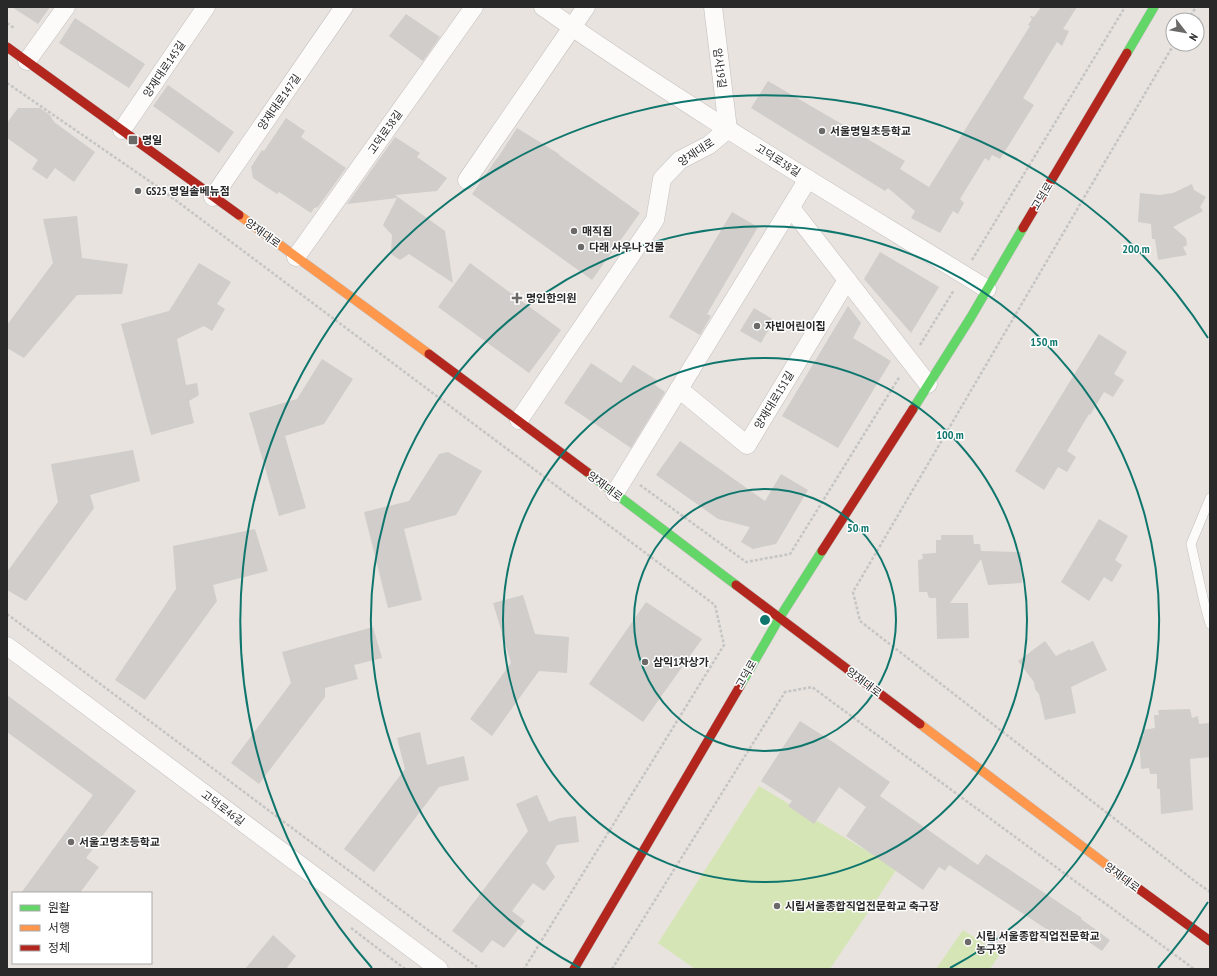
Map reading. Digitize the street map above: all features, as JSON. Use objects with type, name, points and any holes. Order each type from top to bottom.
[{"type":"main road","name":"고덕로","points":[[574,969],[780,617],[987,289],[1154,7]]},
{"type":"main road","name":"양재대로","points":[[7,47],[519,420],[1100,860],[1210,941]]},
{"type":"street","points":[[27,61],[66,7]]},
{"type":"street","name":"양재대로145길","points":[[122,130],[206,7]]},
{"type":"street","name":"양재대로147길","points":[[213,198],[344,7]]},
{"type":"street","name":"고덕로38길","points":[[296,257],[474,7]]},
{"type":"street","name":"고덕로38길","points":[[543,7],[699,112],[987,289]]},
{"type":"street","points":[[467,180],[586,7]]},
{"type":"street","name":"암사19길","points":[[713,7],[728,129]]},
{"type":"street","name":"양재대로","points":[[519,420],[655,220],[662,179],[680,160],[709,145],[728,129]]},
{"type":"street","points":[[616,494],[808,179]]},
{"type":"street","points":[[790,208],[928,384]]},
{"type":"street","name":"양재대로151길","points":[[679,389],[747,445],[847,280]]},
{"type":"street","name":"고덕로46길","points":[[7,646],[439,969]]},
{"type":"lane","points":[[1210,498],[1191,544],[1210,624]]},
{"type":"path","points":[[1169,52],[853,592],[860,621],[1210,892]]},
{"type":"path","points":[[7,83],[158,187],[714,605],[724,645],[524,969]]},
{"type":"path","points":[[746,562],[790,554]]},
{"type":"path","points":[[7,614],[480,969]]},
{"type":"path","points":[[612,969],[785,692],[812,687],[1194,969]]},
{"type":"green space","name":"시립서울종합직업전문학교 축구장","points":[[759,786],[897,869],[830,969],[695,969],[658,943]]},
{"type":"green space","name":"시립 서울종합직업전문학교 농구장","points":[[963,930],[1000,954],[990,969],[936,969]]},
{"type":"building","points":[[12,7],[50,7],[38,24]]},
{"type":"building","name":"서울명일초등학교","points":[[1041,7],[1077,7],[1063,29],[1069,31],[1062,46],[1057,42],[1023,98],[1034,105],[1000,159],[992,155],[989,161],[985,158],[960,199],[964,203],[958,214],[953,211],[940,233],[911,218],[915,211],[888,188],[885,191],[751,108],[768,81],[905,161],[900,169],[929,187],[1030,26],[1028,25],[1032,19],[1030,17],[1034,17]]},
{"type":"building","points":[[406,14],[440,37],[423,61],[389,36]]},
{"type":"building","points":[[75,18],[145,64],[129,88],[59,43]]},
{"type":"building","points":[[168,85],[234,132],[219,153],[153,106]]},
{"type":"building","points":[[18,108],[40,108],[50,115],[54,122],[95,152],[74,182],[55,168],[47,179],[32,169],[38,160],[7,138],[7,123]]},
{"type":"building","points":[[286,118],[305,131],[301,137],[346,168],[318,207],[314,208],[311,213],[279,192],[277,194],[253,178],[251,167],[262,150],[264,151]]},
{"type":"building","name":"다래 사우나 건물","points":[[517,128],[559,154],[640,213],[592,280],[472,194]]},
{"type":"building","points":[[395,137],[420,153],[417,157],[447,178],[437,191],[395,195],[445,231],[453,283],[409,254],[400,260],[391,254],[392,235],[383,225],[397,198],[347,204]]},
{"type":"building","points":[[1192,184],[1194,190],[1206,197],[1200,207],[1203,211],[1173,227],[1186,238],[1187,245],[1183,247],[1187,255],[1158,260],[1155,239],[1152,239],[1151,224],[1138,222],[1140,193],[1159,195],[1173,193]]},
{"type":"building","points":[[732,212],[758,227],[707,314],[711,316],[700,335],[669,317]]},
{"type":"building","points":[[77,216],[82,258],[128,264],[122,294],[77,295],[24,358],[7,348],[7,325],[53,263],[43,219]]},
{"type":"building","points":[[880,252],[939,287],[911,333],[864,279]]},
{"type":"building","points":[[199,263],[231,282],[217,304],[225,309],[212,331],[204,326],[177,339],[186,385],[197,383],[199,395],[189,401],[194,423],[151,435],[121,324],[169,311]]},
{"type":"building","points":[[470,263],[561,330],[529,373],[438,307]]},
{"type":"building","points":[[848,306],[861,323],[853,338],[891,361],[838,448],[782,416]]},
{"type":"building","name":"자빈어린이집","points":[[754,308],[774,320],[761,343],[740,331]]},
{"type":"building","points":[[1099,334],[1127,352],[1114,374],[1124,380],[1113,397],[1104,392],[1067,451],[1076,457],[1067,472],[1058,467],[1044,490],[1015,471]]},
{"type":"building","points":[[322,359],[353,379],[324,424],[285,436],[306,508],[279,516],[249,413],[297,399]]},
{"type":"building","points":[[591,363],[621,383],[633,365],[658,381],[655,385],[665,392],[631,448],[564,403]]},
{"type":"building","points":[[680,441],[765,501],[781,474],[808,490],[776,544],[753,549],[741,542],[750,527],[718,519],[656,475]]},
{"type":"building","points":[[133,450],[140,481],[90,495],[94,508],[26,601],[7,590],[7,572],[58,502],[51,464]]},
{"type":"building","points":[[448,452],[482,471],[456,515],[404,529],[422,600],[388,608],[364,512],[409,501],[439,454]]},
{"type":"building","points":[[1099,519],[1128,536],[1115,560],[1122,565],[1112,582],[1104,577],[1089,601],[1061,582]]},
{"type":"building","points":[[255,529],[268,571],[213,585],[217,601],[145,700],[115,680],[176,589],[173,546]]},
{"type":"building","points":[[941,535],[973,535],[974,544],[980,544],[981,551],[1021,552],[1022,583],[988,585],[981,559],[950,603],[968,603],[969,638],[937,639],[936,598],[929,598],[927,592],[919,592],[918,560],[923,559],[922,554],[936,553],[936,540],[941,540]]},
{"type":"building","points":[[523,595],[535,634],[569,637],[567,673],[539,671],[492,736],[470,719],[511,663],[493,603]]},
{"type":"building","name":"삼익1차상가","points":[[646,602],[702,639],[643,722],[589,684]]},
{"type":"building","points":[[373,627],[382,658],[354,665],[358,679],[325,688],[325,697],[259,784],[231,763],[291,683],[282,652]]},
{"type":"building","points":[[1045,641],[1056,656],[1070,649],[1070,651],[1093,641],[1107,670],[1071,687],[1076,713],[1045,720],[1039,694],[1035,689],[1034,682],[1018,661]]},
{"type":"building","points":[[7,695],[136,791],[86,858],[99,867],[81,892],[22,892],[93,795],[7,732]]},
{"type":"building","points":[[1190,709],[1192,718],[1198,716],[1199,724],[1210,723],[1210,757],[1190,759],[1193,810],[1161,814],[1160,789],[1157,789],[1157,774],[1150,774],[1149,768],[1141,769],[1139,737],[1144,736],[1143,730],[1155,728],[1154,715],[1159,715],[1158,710]]},
{"type":"building","points":[[800,721],[890,782],[880,796],[978,865],[986,854],[1082,918],[1081,919],[1110,940],[1102,951],[1073,931],[1066,942],[949,865],[945,871],[939,867],[923,890],[846,836],[866,807],[839,787],[814,824],[788,806],[792,801],[761,781]]},
{"type":"building","points":[[420,732],[427,765],[464,756],[469,780],[439,787],[374,872],[344,849],[405,769],[397,738]]},
{"type":"building","points":[[537,795],[549,822],[560,818],[576,816],[579,842],[557,845],[546,863],[555,877],[544,891],[533,883],[512,911],[525,921],[504,948],[492,940],[482,953],[452,931],[528,831],[516,804]]},
{"type":"building","points":[[273,935],[296,956],[286,969],[245,969]]},
{"type":"traffic: fast","points":[[1127,53],[1154,7]]},
{"type":"traffic: fast","points":[[913,409],[971,317],[1023,228]]},
{"type":"traffic: fast","points":[[587,472],[736,585]]},
{"type":"traffic: fast","points":[[740,686],[780,617],[822,551]]},
{"type":"traffic: slow","points":[[239,215],[429,354]]},
{"type":"traffic: slow","points":[[920,724],[1128,881]]},
{"type":"traffic: jam","points":[[7,47],[239,215]]},
{"type":"traffic: jam","points":[[1023,228],[1127,53]]},
{"type":"traffic: jam","points":[[429,354],[587,472]]},
{"type":"traffic: jam","points":[[822,551],[913,409]]},
{"type":"traffic: jam","points":[[736,585],[920,724]]},
{"type":"traffic: jam","points":[[574,969],[740,686]]},
{"type":"traffic: jam","points":[[1128,881],[1210,941]]},
{"type":"place","name":"서울명일초등학교","points":[[822,131]]},
{"type":"place","name":"명일","points":[[133,140]]},
{"type":"place","name":"GS25 명일솔베뉴점","points":[[138,191]]},
{"type":"place","name":"매직짐","points":[[574,231]]},
{"type":"place","name":"다래 사우나 건물","points":[[581,247]]},
{"type":"place","name":"명인한의원","points":[[517,298]]},
{"type":"place","name":"자빈어린이집","points":[[757,326]]},
{"type":"place","name":"삼익1차상가","points":[[645,662]]},
{"type":"place","name":"서울고명초등학교","points":[[71,842]]},
{"type":"place","name":"시립서울종합직업전문학교 축구장","points":[[777,906]]},
{"type":"place","name":"시립 서울종합직업전문학교 농구장","points":[[968,942]]}]
